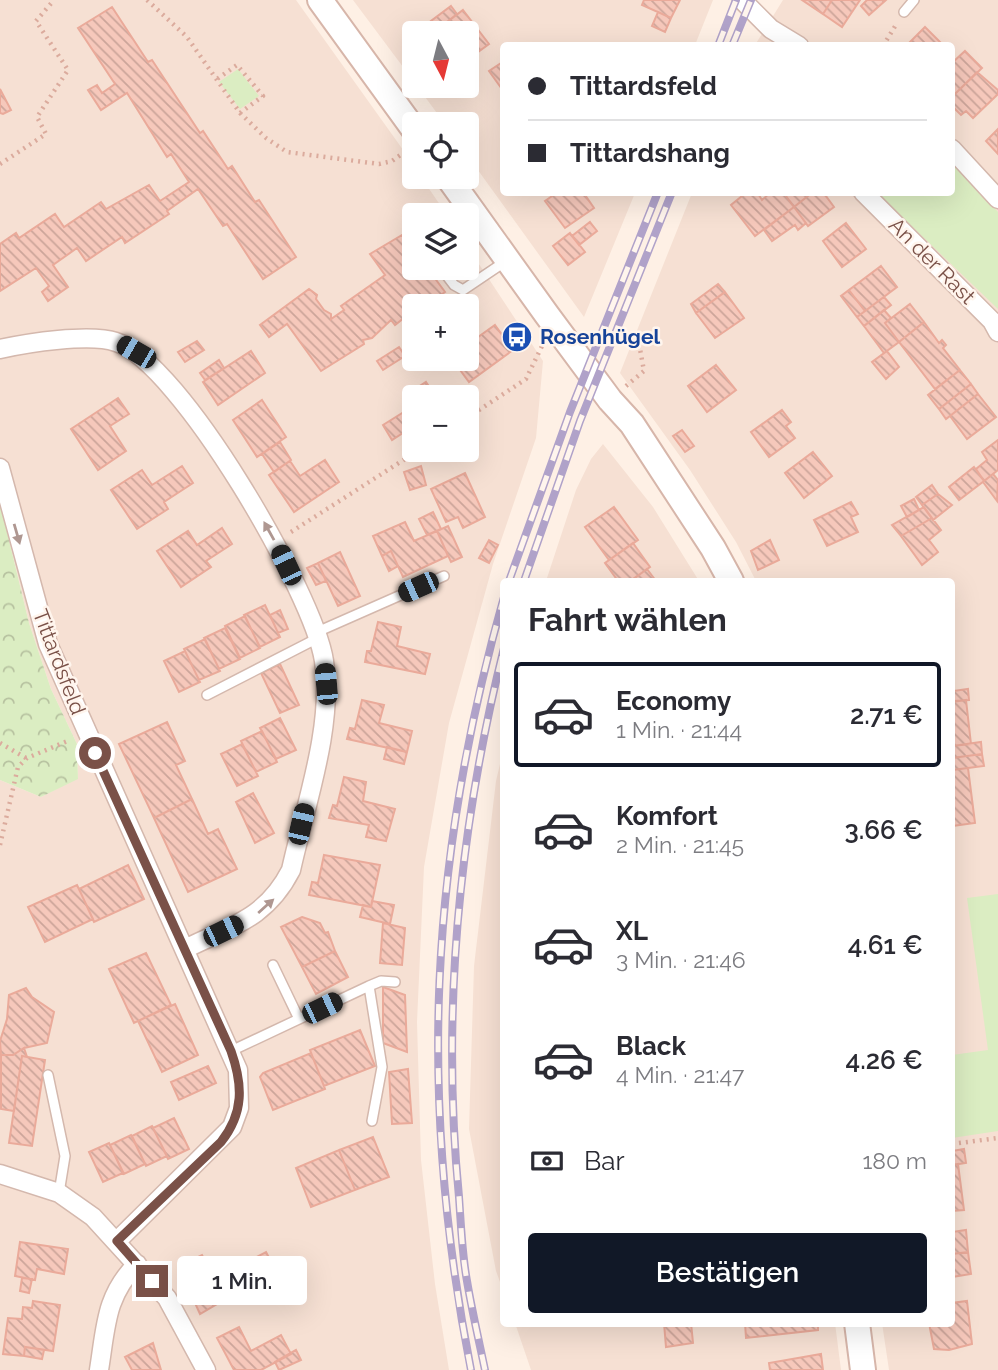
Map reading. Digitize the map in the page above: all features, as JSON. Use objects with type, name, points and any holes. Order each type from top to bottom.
[{"type":"main road","points":[[320,0],[402,113]]},
{"type":"main road","points":[[457,189],[610,400],[632,424],[713,548],[729,578]]},
{"type":"main road","points":[[858,1327],[863,1370]]},
{"type":"street","points":[[742,0],[771,29],[792,42]]},
{"type":"street","points":[[955,152],[998,199]]},
{"type":"street","name":"An der Rast","points":[[867,196],[992,321],[998,332]]},
{"type":"street","points":[[0,349],[100,338],[118,342],[136,352],[179,398],[244,486],[275,542],[318,635],[324,660],[326,708],[291,870],[279,894],[261,912],[185,949]]},
{"type":"street","name":"Tittardsfeld","points":[[0,468],[48,643],[86,733],[231,1051],[241,1089],[232,1127],[117,1241]]},
{"type":"street","points":[[0,1174],[59,1193],[93,1217],[167,1298],[206,1370]]},
{"type":"street","points":[[99,1370],[110,1303],[116,1289],[137,1264]]},
{"type":"lane","points":[[904,12],[914,0]]},
{"type":"lane","points":[[479,279],[507,260]]},
{"type":"lane","points":[[450,280],[463,290],[478,280]]},
{"type":"lane","points":[[208,695],[318,635],[444,576]]},
{"type":"lane","points":[[273,965],[299,1019]]},
{"type":"lane","points":[[231,1051],[369,986],[381,981],[395,982]]},
{"type":"lane","points":[[369,986],[382,1067],[372,1121]]},
{"type":"lane","points":[[48,1075],[65,1156],[59,1193]]},
{"type":"path","points":[[0,164],[46,134],[37,117],[68,70],[36,21],[54,0]]},
{"type":"path","points":[[146,0],[187,37],[240,113],[266,138],[287,152],[379,164],[392,161],[402,154]]},
{"type":"path","points":[[885,42],[904,12]]},
{"type":"path","points":[[217,79],[237,65],[263,96],[240,113]]},
{"type":"path","points":[[629,336],[638,338],[644,371],[635,379]]},
{"type":"path","points":[[479,410],[526,379],[542,347]]},
{"type":"path","points":[[275,542],[402,461]]},
{"type":"path","points":[[0,845],[18,767],[27,758],[86,733]]},
{"type":"path","points":[[0,743],[27,758]]},
{"type":"path","points":[[955,1144],[998,1138]]},
{"type":"shaded area","points":[[0,0],[296,0],[402,149],[402,189],[429,189],[439,203],[402,203],[402,280],[479,280],[479,264],[543,361],[536,438],[493,564],[449,723],[424,867],[417,1022],[421,1160],[435,1284],[449,1370],[0,1370],[0,780],[41,797],[78,778],[77,744],[51,689],[29,623],[0,503]]},
{"type":"shaded area","points":[[353,0],[713,0],[696,42],[500,42],[500,196],[634,196],[584,317],[479,172],[479,112],[436,112],[426,98],[480,98],[480,21],[402,21],[402,66]]},
{"type":"shaded area","points":[[783,0],[998,0],[998,1370],[889,1370],[883,1327],[955,1327],[955,578],[754,578],[736,542],[690,470],[620,373],[691,196],[955,196],[955,42],[757,42]]},
{"type":"shaded area","points":[[603,444],[653,507],[697,578],[547,578],[576,490],[591,459]]},
{"type":"shaded area","points":[[500,764],[500,1282],[469,1129],[474,966]]},
{"type":"shaded area","points":[[516,1327],[836,1327],[841,1370],[531,1370]]},
{"type":"green space","points":[[238,69],[259,96],[240,109],[219,82]]},
{"type":"green space","points":[[955,164],[998,212],[998,309],[880,196],[955,196]]},
{"type":"green space","points":[[0,503],[29,623],[51,689],[77,744],[78,779],[41,797],[0,780]]},
{"type":"green space","points":[[998,894],[998,1131],[955,1138],[955,1055],[988,1050],[967,898]]},
{"type":"building","points":[[644,0],[680,0],[671,18],[642,5]]},
{"type":"building","points":[[802,0],[832,0],[823,14]]},
{"type":"building","points":[[832,0],[860,0],[842,27],[823,14]]},
{"type":"building","points":[[867,0],[886,0],[869,15],[861,6]]},
{"type":"building","points":[[451,6],[457,14],[448,21],[431,21]]},
{"type":"building","points":[[112,7],[148,62],[152,60],[200,133],[203,131],[228,169],[232,166],[255,202],[259,200],[296,257],[263,279],[227,224],[223,226],[198,189],[167,211],[169,214],[125,243],[122,237],[86,261],[77,248],[53,265],[68,287],[48,301],[42,292],[49,286],[36,268],[0,291],[0,244],[16,233],[19,238],[55,214],[64,227],[101,202],[106,209],[149,185],[160,201],[189,182],[171,154],[167,157],[127,93],[101,110],[88,90],[97,85],[102,93],[115,84],[78,28]]},
{"type":"building","points":[[463,10],[471,21],[449,21]]},
{"type":"building","points":[[658,12],[671,18],[665,32],[652,26]]},
{"type":"building","points":[[925,27],[940,42],[910,42]]},
{"type":"building","points":[[480,32],[489,44],[480,51]]},
{"type":"building","points":[[965,51],[982,68],[955,94],[955,60]]},
{"type":"building","points":[[500,64],[500,86],[489,71]]},
{"type":"building","points":[[977,72],[998,90],[998,94],[973,118],[966,111],[961,115],[955,109],[955,94]]},
{"type":"building","points":[[0,89],[11,110],[3,114],[0,113]]},
{"type":"building","points":[[998,129],[998,154],[986,141]]},
{"type":"building","points":[[552,196],[586,196],[594,208],[565,228],[545,201]]},
{"type":"building","points":[[742,196],[760,196],[762,200],[766,196],[786,196],[794,207],[755,236],[731,205]]},
{"type":"building","points":[[786,196],[808,196],[794,207]]},
{"type":"building","points":[[808,196],[826,196],[834,207],[808,226],[794,207]]},
{"type":"building","points":[[794,207],[806,223],[798,230],[795,225],[772,241],[764,230]]},
{"type":"building","points":[[590,222],[597,231],[579,245],[572,236]]},
{"type":"building","points":[[846,223],[866,249],[842,267],[823,241]]},
{"type":"building","points":[[570,233],[585,252],[568,265],[553,246]]},
{"type":"building","points":[[402,235],[402,280],[436,280],[445,292],[402,294],[402,320],[395,325],[391,320],[372,338],[363,340],[364,344],[321,371],[287,324],[269,337],[260,325],[309,289],[317,295],[316,299],[324,310],[331,314],[331,319],[344,310],[341,306],[385,275],[370,254]]},
{"type":"building","points":[[881,266],[897,287],[865,311],[849,290]]},
{"type":"building","points":[[718,284],[725,292],[696,313],[691,304]]},
{"type":"building","points":[[849,290],[865,311],[857,317],[841,296]]},
{"type":"building","points":[[725,292],[744,318],[715,338],[696,313]]},
{"type":"building","points":[[884,297],[891,305],[864,326],[857,317]]},
{"type":"building","points":[[910,304],[924,322],[899,342],[885,323]]},
{"type":"building","points":[[884,310],[891,318],[885,323],[899,342],[884,353],[864,326]]},
{"type":"building","points":[[924,322],[939,343],[942,340],[946,345],[943,348],[960,370],[935,389],[899,342]]},
{"type":"building","points":[[495,325],[513,350],[469,382],[461,371],[479,371],[479,336]]},
{"type":"building","points":[[197,341],[204,350],[185,362],[178,352]]},
{"type":"building","points":[[399,347],[402,352],[402,358],[383,370],[377,361]]},
{"type":"building","points":[[251,351],[265,373],[218,405],[203,382]]},
{"type":"building","points":[[887,351],[899,367],[886,379],[872,362]]},
{"type":"building","points":[[219,360],[224,368],[205,380],[200,373]]},
{"type":"building","points":[[716,365],[736,390],[707,412],[688,386]]},
{"type":"building","points":[[960,370],[971,384],[939,409],[928,395]]},
{"type":"building","points":[[971,384],[978,394],[946,419],[939,409]]},
{"type":"building","points":[[978,394],[996,417],[967,439],[950,416]]},
{"type":"building","points":[[118,398],[129,414],[110,426],[126,451],[98,470],[71,429]]},
{"type":"building","points":[[262,400],[286,437],[257,457],[233,420]]},
{"type":"building","points":[[782,410],[791,422],[786,426],[795,438],[769,457],[751,432]]},
{"type":"building","points":[[402,413],[402,433],[392,440],[383,425]]},
{"type":"building","points":[[682,430],[694,446],[685,452],[673,436]]},
{"type":"building","points":[[998,440],[998,470],[984,481],[976,469],[987,460],[982,452]]},
{"type":"building","points":[[280,442],[291,460],[274,472],[262,454]]},
{"type":"building","points":[[813,452],[832,476],[804,498],[785,473]]},
{"type":"building","points":[[325,460],[339,482],[294,512],[269,475],[290,461],[300,476]]},
{"type":"building","points":[[182,466],[193,483],[164,502],[168,509],[137,529],[111,490],[142,470],[152,485]]},
{"type":"building","points":[[421,466],[426,485],[410,490],[404,472]]},
{"type":"building","points":[[974,467],[984,481],[959,500],[949,487]]},
{"type":"building","points":[[465,473],[485,517],[463,528],[458,517],[446,522],[431,489]]},
{"type":"building","points":[[993,474],[998,480],[997,501],[983,482]]},
{"type":"building","points":[[932,485],[938,494],[922,505],[916,497]]},
{"type":"building","points":[[938,494],[952,505],[933,520],[922,505]]},
{"type":"building","points":[[914,499],[919,510],[907,517],[901,506]]},
{"type":"building","points":[[851,502],[858,514],[851,517],[858,532],[827,546],[814,520]]},
{"type":"building","points":[[614,507],[638,540],[609,560],[585,527]]},
{"type":"building","points":[[924,507],[932,518],[901,536],[892,525]]},
{"type":"building","points":[[433,512],[441,529],[427,535],[419,519]]},
{"type":"building","points":[[932,518],[941,530],[929,540],[938,552],[922,565],[901,536]]},
{"type":"building","points":[[405,522],[414,541],[437,531],[448,556],[403,577],[391,551],[382,556],[373,536]]},
{"type":"building","points":[[448,526],[462,557],[451,562],[437,531]]},
{"type":"building","points":[[222,528],[232,544],[206,561],[211,567],[181,587],[157,551],[188,531],[197,545]]},
{"type":"building","points":[[489,540],[498,545],[489,563],[479,558]]},
{"type":"building","points":[[770,540],[779,560],[758,570],[751,551]]},
{"type":"building","points":[[633,543],[650,567],[634,578],[616,578],[605,563]]},
{"type":"building","points":[[391,551],[398,566],[389,571],[382,556]]},
{"type":"building","points":[[340,552],[360,596],[338,606],[318,563]]},
{"type":"building","points":[[318,563],[326,581],[316,585],[307,568]]},
{"type":"building","points":[[647,569],[654,578],[635,578]]},
{"type":"building","points":[[265,605],[280,637],[260,647],[244,615]]},
{"type":"building","points":[[280,610],[288,629],[278,633],[270,615]]},
{"type":"building","points":[[245,616],[260,648],[240,658],[225,626]]},
{"type":"building","points":[[378,622],[401,627],[397,646],[430,654],[425,674],[365,662],[367,651],[371,651]]},
{"type":"building","points":[[225,628],[240,659],[219,669],[204,638]]},
{"type":"building","points":[[205,639],[220,671],[199,680],[184,649]]},
{"type":"building","points":[[185,651],[200,682],[179,692],[164,661]]},
{"type":"building","points":[[280,664],[299,705],[280,713],[261,673]]},
{"type":"building","points":[[968,689],[969,700],[955,701],[955,691]]},
{"type":"building","points":[[362,700],[384,705],[379,723],[412,731],[407,752],[347,739],[350,728],[355,729]]},
{"type":"building","points":[[966,700],[971,744],[955,746],[955,702]]},
{"type":"building","points":[[280,718],[296,750],[276,759],[260,728]]},
{"type":"building","points":[[167,722],[185,761],[176,765],[192,799],[154,818],[119,744]]},
{"type":"building","points":[[262,731],[277,762],[256,772],[241,741]]},
{"type":"building","points":[[981,742],[982,754],[955,758],[955,746]]},
{"type":"building","points":[[242,744],[258,776],[237,786],[221,754]]},
{"type":"building","points":[[387,747],[407,752],[404,764],[384,759]]},
{"type":"building","points":[[982,754],[984,766],[955,770],[955,758]]},
{"type":"building","points":[[968,768],[975,823],[955,826],[955,770]]},
{"type":"building","points":[[344,777],[366,782],[363,801],[395,809],[386,841],[366,837],[369,825],[329,818],[333,805],[337,806]]},
{"type":"building","points":[[253,793],[274,833],[255,843],[236,802]]},
{"type":"building","points":[[192,799],[208,834],[218,829],[237,869],[188,892],[154,818]]},
{"type":"building","points":[[324,855],[380,865],[371,907],[309,895],[312,882],[318,883]]},
{"type":"building","points":[[128,865],[144,899],[94,922],[79,889]]},
{"type":"building","points":[[77,885],[93,919],[45,942],[28,907]]},
{"type":"building","points":[[372,901],[394,905],[390,924],[360,917],[363,905],[371,907]]},
{"type":"building","points":[[302,917],[320,923],[325,933],[328,932],[335,951],[302,967],[281,927]]},
{"type":"building","points":[[383,923],[405,928],[402,965],[380,963]]},
{"type":"building","points":[[335,951],[348,977],[316,994],[302,967]]},
{"type":"building","points":[[146,953],[171,1005],[134,1023],[109,969]]},
{"type":"building","points":[[383,987],[405,995],[407,1052],[383,1043]]},
{"type":"building","points":[[26,988],[32,997],[54,1012],[47,1043],[24,1048],[13,1055],[1,1055],[0,1041],[7,1019],[9,995]]},
{"type":"building","points":[[175,1004],[198,1055],[162,1072],[138,1021]]},
{"type":"building","points":[[360,1030],[375,1066],[324,1086],[310,1050]]},
{"type":"building","points":[[24,1048],[27,1057],[22,1056],[14,1111],[1,1109],[1,1055],[13,1055]]},
{"type":"building","points":[[311,1053],[325,1089],[273,1110],[260,1077],[263,1073]]},
{"type":"building","points":[[22,1056],[45,1060],[32,1146],[9,1143]]},
{"type":"building","points":[[208,1066],[216,1083],[179,1100],[171,1082]]},
{"type":"building","points":[[408,1069],[412,1123],[392,1124],[389,1072]]},
{"type":"building","points":[[174,1118],[189,1149],[168,1159],[153,1128]]},
{"type":"building","points":[[152,1126],[167,1156],[146,1166],[132,1136]]},
{"type":"building","points":[[131,1135],[145,1164],[124,1174],[110,1145]]},
{"type":"building","points":[[373,1137],[389,1177],[355,1190],[339,1150]]},
{"type":"building","points":[[109,1143],[123,1173],[103,1182],[89,1152]]},
{"type":"building","points":[[964,1149],[966,1163],[955,1165],[955,1150]]},
{"type":"building","points":[[339,1150],[355,1190],[311,1207],[296,1168]]},
{"type":"building","points":[[955,1164],[958,1164],[964,1210],[955,1211]]},
{"type":"building","points":[[966,1230],[968,1252],[955,1254],[955,1232]]},
{"type":"building","points":[[20,1242],[68,1249],[64,1274],[37,1269],[35,1280],[15,1276]]},
{"type":"building","points":[[266,1252],[276,1271],[263,1278],[269,1288],[241,1303],[236,1293],[200,1314],[195,1303],[199,1301],[180,1266],[202,1255],[215,1279]]},
{"type":"building","points":[[968,1252],[971,1274],[955,1277],[955,1254]]},
{"type":"building","points":[[22,1278],[32,1279],[29,1293],[20,1291]]},
{"type":"building","points":[[33,1301],[60,1305],[53,1351],[25,1347],[24,1356],[3,1354],[8,1318],[22,1319],[23,1307],[32,1308]]},
{"type":"building","points":[[967,1301],[972,1344],[949,1350],[934,1349],[930,1327],[955,1327],[955,1303]]},
{"type":"building","points":[[239,1327],[251,1351],[281,1335],[291,1354],[261,1370],[234,1370],[217,1338]]},
{"type":"building","points":[[664,1327],[691,1327],[693,1343],[666,1347]]},
{"type":"building","points":[[745,1327],[818,1327],[818,1330],[746,1338]]},
{"type":"building","points":[[153,1343],[161,1370],[132,1370],[125,1357]]},
{"type":"building","points":[[25,1347],[44,1350],[42,1359],[24,1356]]},
{"type":"building","points":[[296,1350],[301,1360],[279,1370],[275,1362]]},
{"type":"building","points":[[821,1354],[823,1370],[770,1370],[769,1363]]},
{"type":"railway","points":[[720,42],[736,0]]},
{"type":"railway","points":[[734,42],[751,0]]},
{"type":"railway","points":[[510,578],[570,412],[656,196]]},
{"type":"railway","points":[[525,578],[580,421],[670,196]]},
{"type":"railway","points":[[471,1370],[454,1270],[443,1172],[438,1076],[440,981],[447,886],[460,791],[479,695],[500,613]]},
{"type":"railway","points":[[485,1370],[465,1271],[462,1239],[454,1128],[453,989],[465,852],[475,784],[500,665]]},
{"type":"place","name":"Rosenhügel","points":[[517,337]]},
{"type":"route","points":[[95,753],[231,1051],[241,1089],[239,1108],[232,1127],[221,1142],[117,1241],[152,1281]]}]
